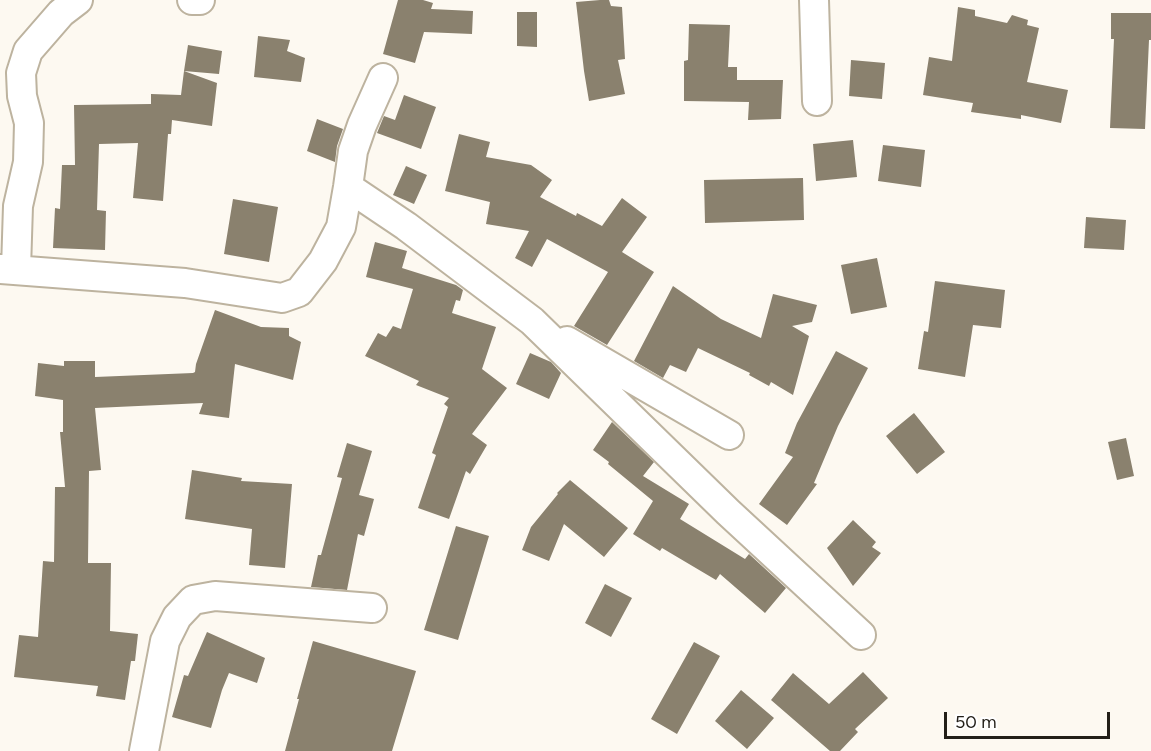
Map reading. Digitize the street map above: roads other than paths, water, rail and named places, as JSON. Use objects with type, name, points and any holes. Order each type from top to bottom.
[{"type":"street","points":[[78,0],[61,13],[28,51],[21,73],[22,96],[29,123],[28,162],[8,269],[185,283],[282,298],[299,292],[323,261],[341,227],[353,152],[362,125],[383,78]]},
{"type":"street","points":[[192,0],[200,0]]},
{"type":"street","points":[[814,0],[817,101]]},
{"type":"street","points":[[348,187],[406,226],[532,321],[729,435]]},
{"type":"street","points":[[532,321],[728,513],[861,635]]},
{"type":"street","points":[[144,751],[165,640],[177,617],[193,600],[215,597],[372,608]]}]
